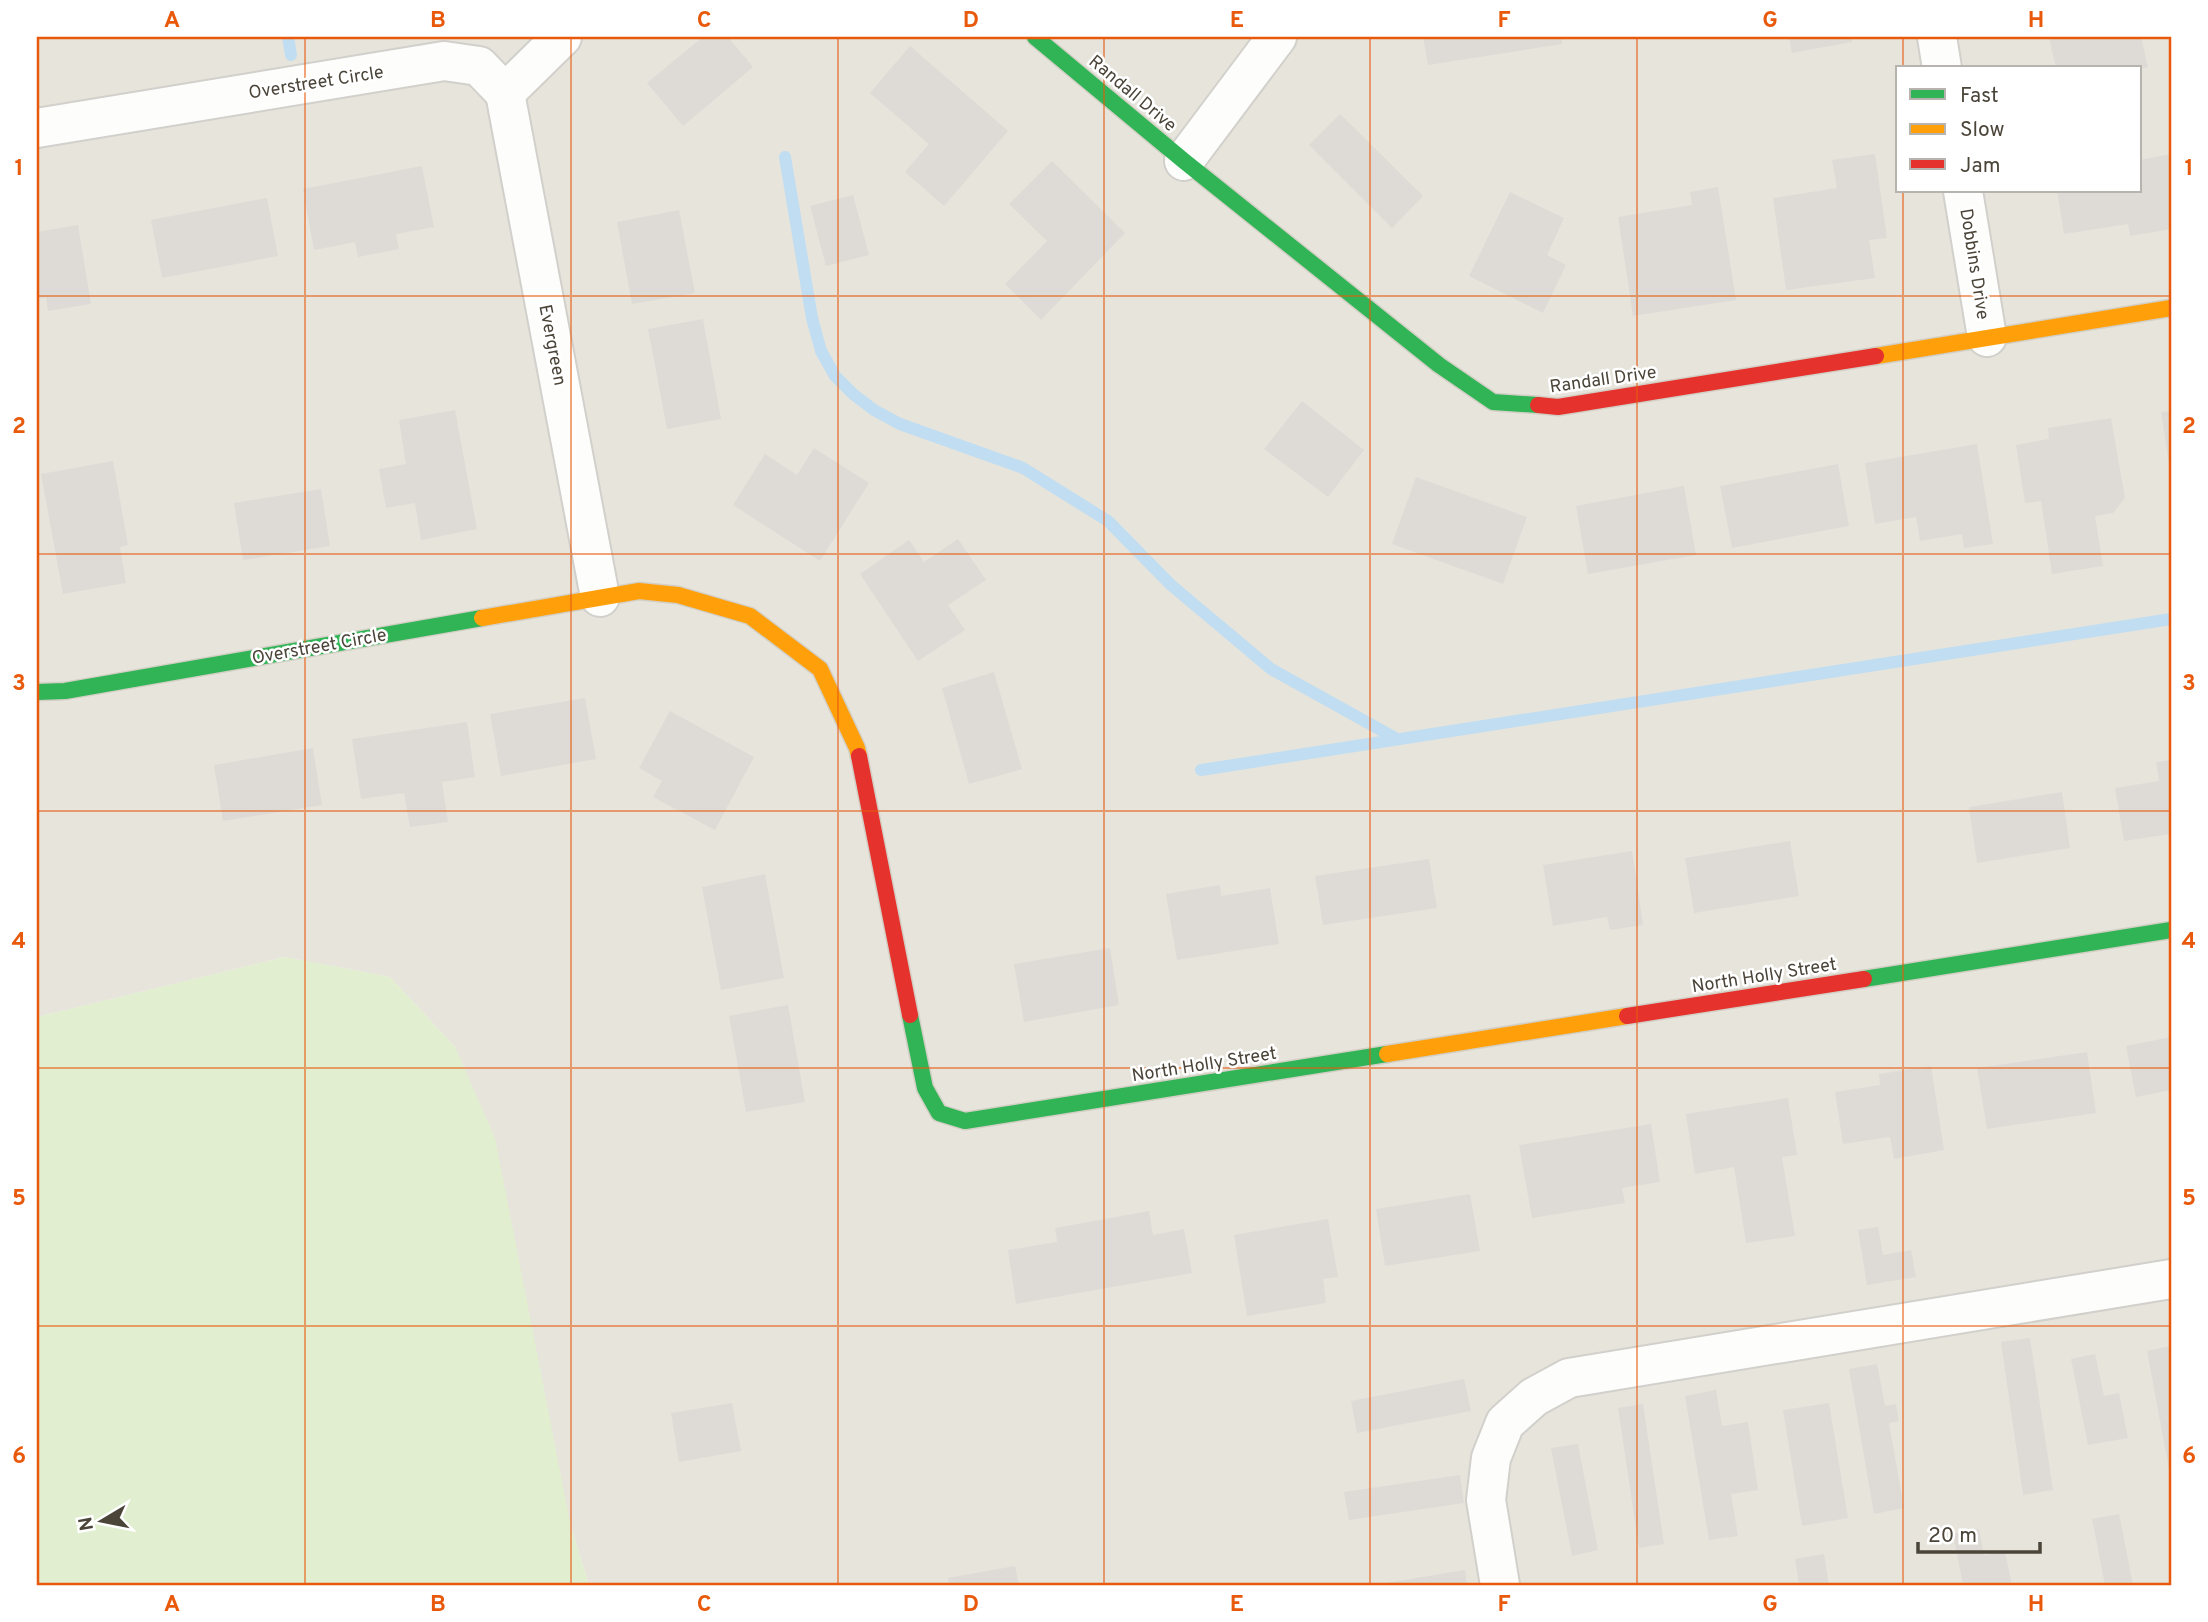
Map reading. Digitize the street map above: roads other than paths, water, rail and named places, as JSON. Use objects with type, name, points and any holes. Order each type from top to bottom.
[{"type":"street","points":[[505,93],[562,37]]},
{"type":"street","name":"Randall Drive","points":[[1035,37],[1184,161],[1439,365],[1493,402],[1558,407],[2171,308]]},
{"type":"street","points":[[1184,161],[1277,37]]},
{"type":"street","points":[[1937,37],[1942,66]]},
{"type":"street","name":"Overstreet Circle","points":[[37,128],[444,61],[479,66],[505,93]]},
{"type":"street","name":"Evergreen","points":[[505,93],[600,597]]},
{"type":"street","name":"Dobbins Drive","points":[[1963,192],[1987,337]]},
{"type":"street","name":"North Holly Street","points":[[600,597],[639,591],[678,595],[750,616],[820,669],[857,748],[925,1088],[939,1113],[965,1121],[2171,930]]},
{"type":"street","name":"Overstreet Circle","points":[[37,692],[65,691],[600,597]]},
{"type":"street","points":[[1500,1585],[1486,1500],[1491,1458],[1505,1423],[1534,1397],[1569,1378],[2171,1279]]},
{"type":"waterway","points":[[288,37],[291,55]]},
{"type":"waterway","points":[[785,157],[812,318],[821,351],[835,376],[853,394],[874,410],[900,424],[1023,468],[1108,521],[1171,585],[1271,669],[1397,739]]},
{"type":"waterway","points":[[1201,770],[2171,619]]}]
